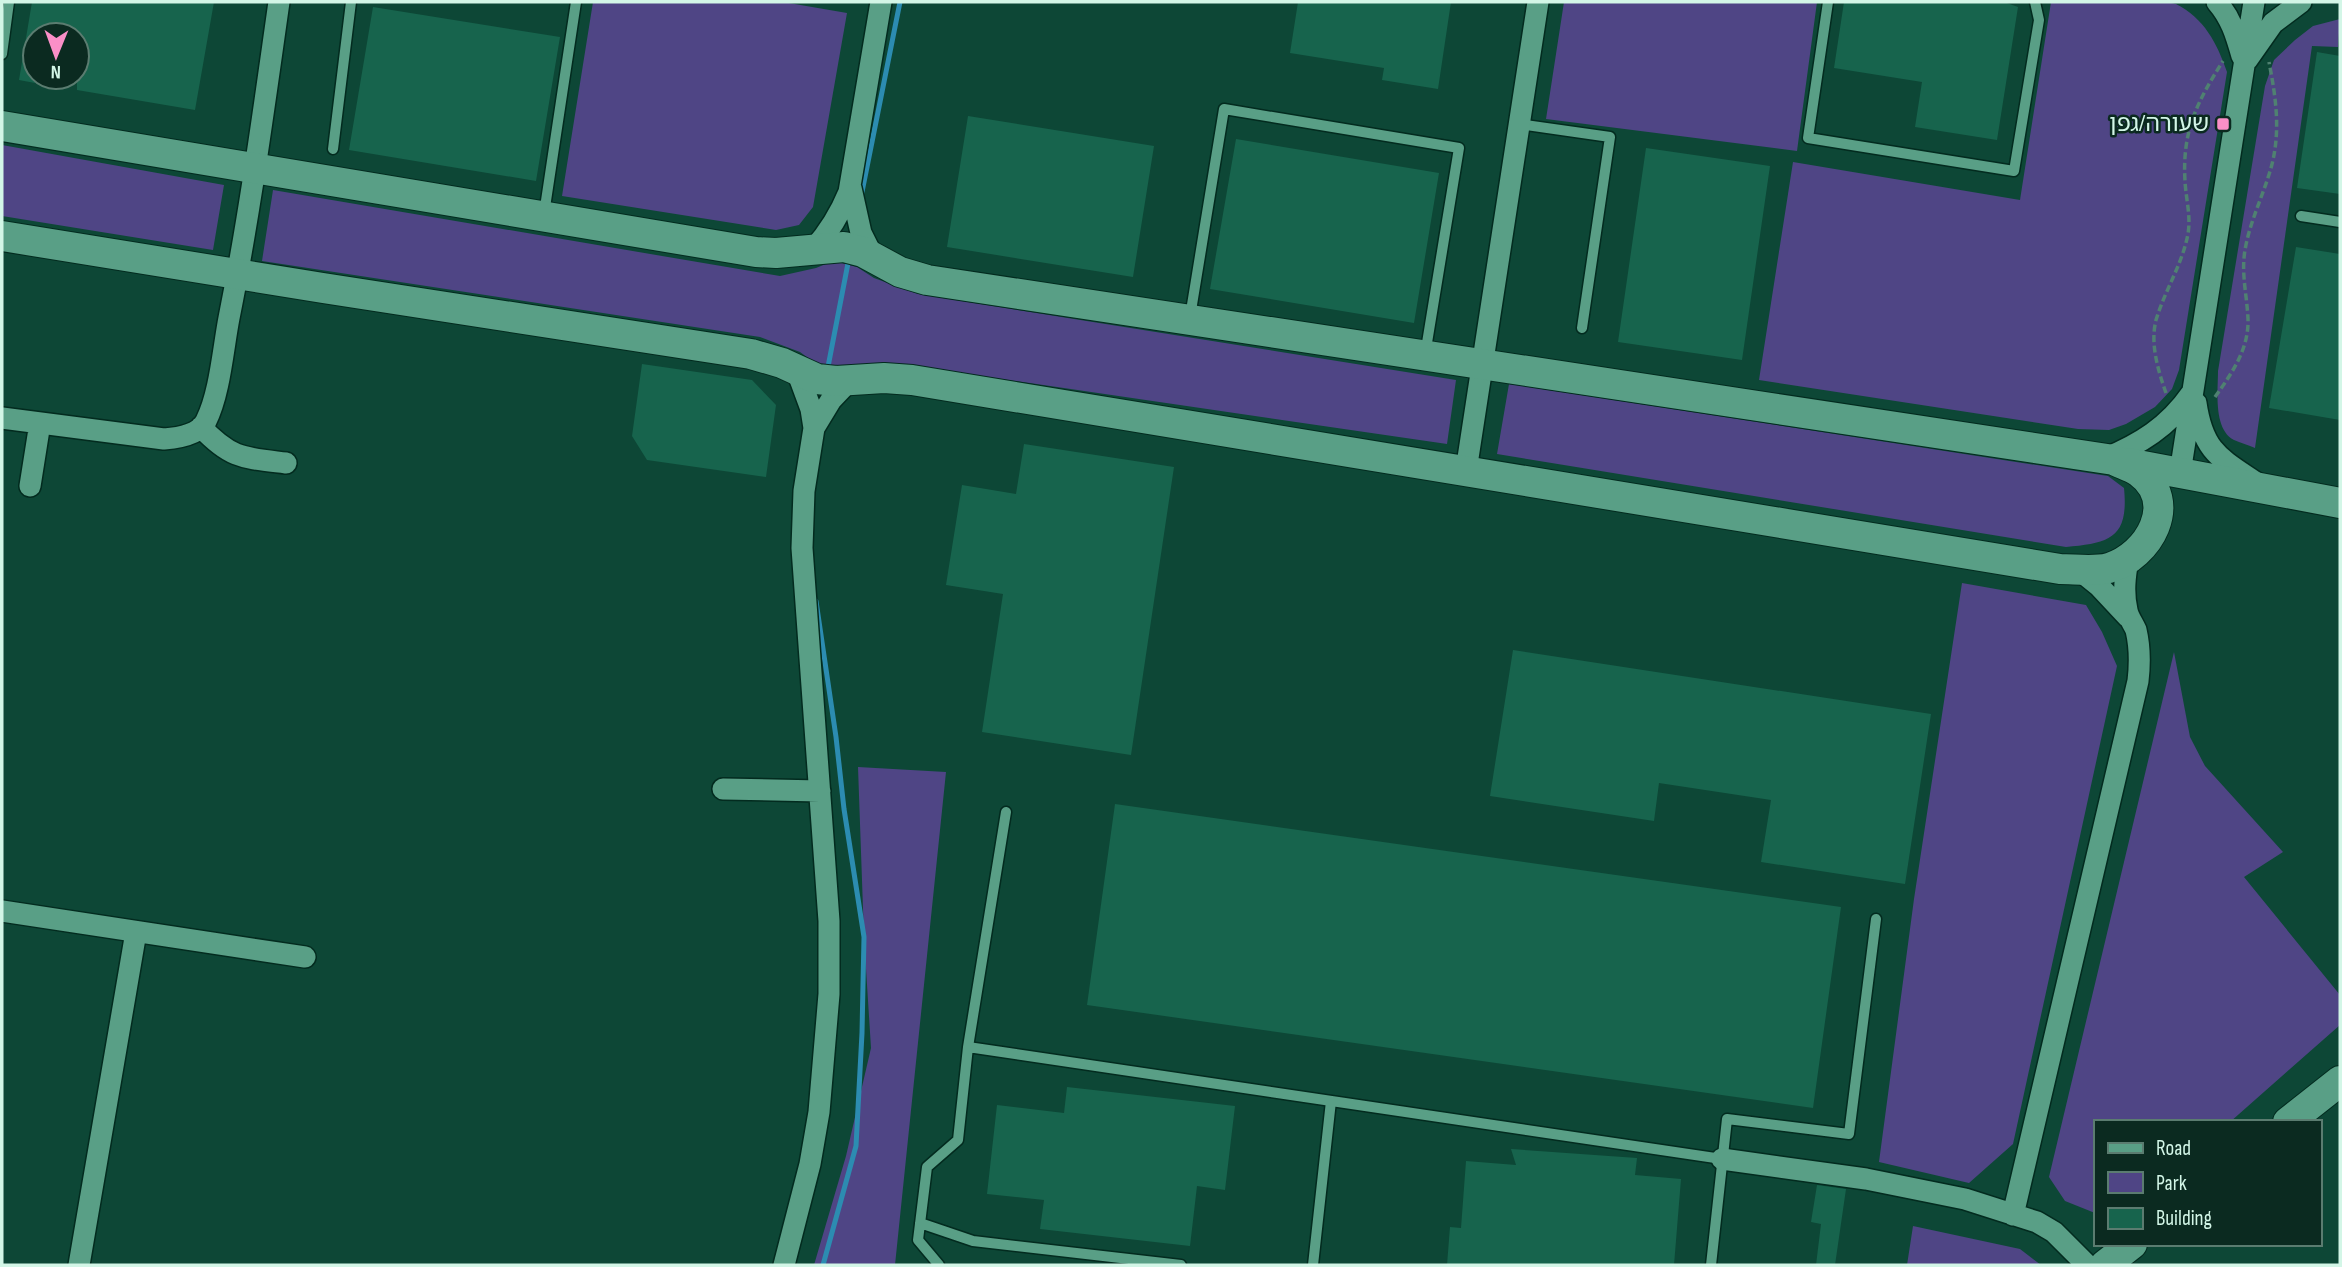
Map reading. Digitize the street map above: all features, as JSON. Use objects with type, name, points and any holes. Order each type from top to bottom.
[{"type":"street","points":[[2,418],[164,439],[178,438],[205,424],[214,400],[238,274],[279,2]]},
{"type":"street","points":[[813,250],[840,214],[850,186],[881,2]]},
{"type":"street","points":[[1466,471],[1538,2]]},
{"type":"street","points":[[2217,2],[2224,10],[2237,38],[2244,64]]},
{"type":"street","points":[[2,236],[751,354],[782,363],[817,379],[912,380],[2050,568],[2108,568],[2128,559],[2146,543],[2174,499],[2194,390],[2254,2]]},
{"type":"street","points":[[2244,64],[2273,23],[2301,2]]},
{"type":"street","points":[[2,126],[756,252],[776,253],[844,247],[863,252],[900,272],[927,280],[2109,459],[2340,502]]},
{"type":"street","points":[[850,186],[861,233],[874,259]]},
{"type":"street","points":[[784,1265],[810,1164],[819,1112],[829,994],[829,921],[802,548],[804,491],[814,428],[811,409],[797,371]]},
{"type":"street","points":[[814,428],[831,400],[850,379]]},
{"type":"street","points":[[2194,390],[2198,422],[2205,440],[2217,456],[2265,489]]},
{"type":"street","points":[[2109,459],[2132,448],[2177,415],[2194,390]]},
{"type":"street","points":[[30,486],[40,423]]},
{"type":"street","points":[[201,427],[233,454],[286,463]]},
{"type":"street","points":[[2109,459],[2139,472],[2152,487],[2158,506],[2157,524]]},
{"type":"street","points":[[2013,1215],[2138,681],[2139,647],[2127,613],[2124,594],[2128,559]]},
{"type":"street","points":[[2078,569],[2099,586],[2132,621]]},
{"type":"street","points":[[723,789],[820,791]]},
{"type":"street","points":[[2,911],[304,957]]},
{"type":"street","points":[[79,1265],[136,932]]},
{"type":"street","points":[[2291,1120],[2340,1081]]},
{"type":"street","points":[[1723,1159],[1866,1179],[1965,1199],[2037,1222],[2054,1232],[2087,1265]]},
{"type":"street","points":[[2105,1265],[2129,1246]]},
{"type":"lane","points":[[2,54],[9,2]]},
{"type":"lane","points":[[332,149],[351,2]]},
{"type":"lane","points":[[543,216],[576,2]]},
{"type":"lane","points":[[1828,2],[1808,138],[2014,171],[2039,20],[2035,2]]},
{"type":"lane","points":[[1189,320],[1224,110],[1459,148],[1425,355]]},
{"type":"lane","points":[[1519,124],[1610,137],[1582,328]]},
{"type":"lane","points":[[2301,216],[2340,222]]},
{"type":"lane","points":[[939,1265],[918,1240],[927,1167],[958,1140],[968,1047],[1006,811]]},
{"type":"lane","points":[[1711,1265],[1727,1119],[1849,1134],[1876,919]]},
{"type":"lane","points":[[968,1047],[1723,1159]]},
{"type":"lane","points":[[1313,1265],[1331,1101]]},
{"type":"lane","points":[[920,1223],[973,1241],[1181,1265]]},
{"type":"path","points":[[2198,422],[2244,350],[2248,321],[2242,269],[2252,220],[2271,168],[2277,141],[2275,92],[2263,36]]},
{"type":"path","points":[[2177,415],[2159,371],[2153,343],[2156,321],[2182,261],[2188,234],[2190,216],[2185,182],[2185,152],[2190,126],[2199,99],[2237,38]]},
{"type":"green space","points":[[593,2],[783,2],[847,13],[813,207],[799,225],[776,230],[562,196]]},
{"type":"green space","points":[[1564,2],[1817,2],[1797,151],[1546,119]]},
{"type":"green space","points":[[2051,2],[2176,4],[2194,16],[2208,32],[2227,72],[2179,370],[2172,389],[2155,407],[2126,424],[2109,430],[2078,429],[1759,380],[1793,162],[2020,200]]},
{"type":"green space","points":[[2340,19],[2338,47],[2312,46],[2255,448],[2234,440],[2227,435],[2223,427],[2218,409],[2218,371],[2265,86],[2274,60],[2295,40],[2313,26]]},
{"type":"green space","points":[[2,145],[224,185],[213,250],[2,216]]},
{"type":"green space","points":[[273,190],[780,276],[816,268],[833,261],[857,267],[874,278],[918,294],[1456,380],[1447,444],[892,363],[856,365],[840,369],[815,363],[800,352],[760,337],[262,261]]},
{"type":"green space","points":[[1509,384],[2108,476],[2124,488],[2123,518],[2119,528],[2105,540],[2066,547],[1497,454]]},
{"type":"green space","points":[[1962,583],[2086,605],[2117,666],[2013,1144],[1969,1183],[1879,1162],[1914,899]]},
{"type":"green space","points":[[2174,652],[2190,737],[2205,766],[2283,852],[2244,877],[2340,995],[2340,1025],[2232,1120],[2094,1120],[2094,1213],[2065,1201],[2049,1177]]},
{"type":"green space","points":[[858,767],[946,772],[895,1265],[814,1265],[846,1156],[871,1048]]},
{"type":"green space","points":[[1913,1226],[2020,1249],[2041,1265],[1907,1265]]},
{"type":"building","points":[[32,2],[214,2],[195,110],[83,91],[91,91],[91,21],[29,21]]},
{"type":"building","points":[[1298,2],[1451,2],[1438,89],[1382,80],[1384,68],[1290,53]]},
{"type":"building","points":[[1844,2],[2004,2],[2018,7],[1997,140],[1915,127],[1922,82],[1834,68]]},
{"type":"building","points":[[373,7],[560,37],[536,181],[349,150]]},
{"type":"building","points":[[2317,52],[2340,56],[2340,194],[2297,188]]},
{"type":"building","points":[[968,116],[1154,146],[1133,277],[947,247]]},
{"type":"building","points":[[1236,139],[1439,173],[1414,323],[1210,289]]},
{"type":"building","points":[[1646,148],[1770,166],[1742,360],[1618,342]]},
{"type":"building","points":[[2296,247],[2340,254],[2340,420],[2269,408]]},
{"type":"building","points":[[642,364],[752,380],[776,405],[766,477],[647,460],[632,436]]},
{"type":"building","points":[[1024,444],[1174,467],[1131,755],[982,732],[1003,594],[946,585],[962,485],[1016,494]]},
{"type":"building","points":[[1513,650],[1931,714],[1905,884],[1761,862],[1771,800],[1659,783],[1654,821],[1490,796]]},
{"type":"building","points":[[1115,804],[1841,907],[1813,1108],[1087,1005]]},
{"type":"building","points":[[1067,1087],[1235,1106],[1225,1190],[1197,1186],[1190,1246],[1040,1229],[1044,1200],[987,1194],[997,1105],[1064,1113]]},
{"type":"building","points":[[1511,1149],[1637,1158],[1635,1175],[1681,1179],[1674,1265],[1447,1265],[1450,1227],[1461,1228],[1466,1161],[1516,1165]]},
{"type":"building","points":[[1817,1185],[1846,1189],[1835,1265],[1816,1265],[1821,1224],[1811,1222]]},
{"type":"waterway","points":[[861,197],[900,2]]},
{"type":"waterway","points":[[827,372],[849,258]]},
{"type":"waterway","points":[[816,601],[864,937],[856,1146],[823,1265]]},
{"type":"place","name":"שעורה/גפן","points":[[2223,124]]}]
